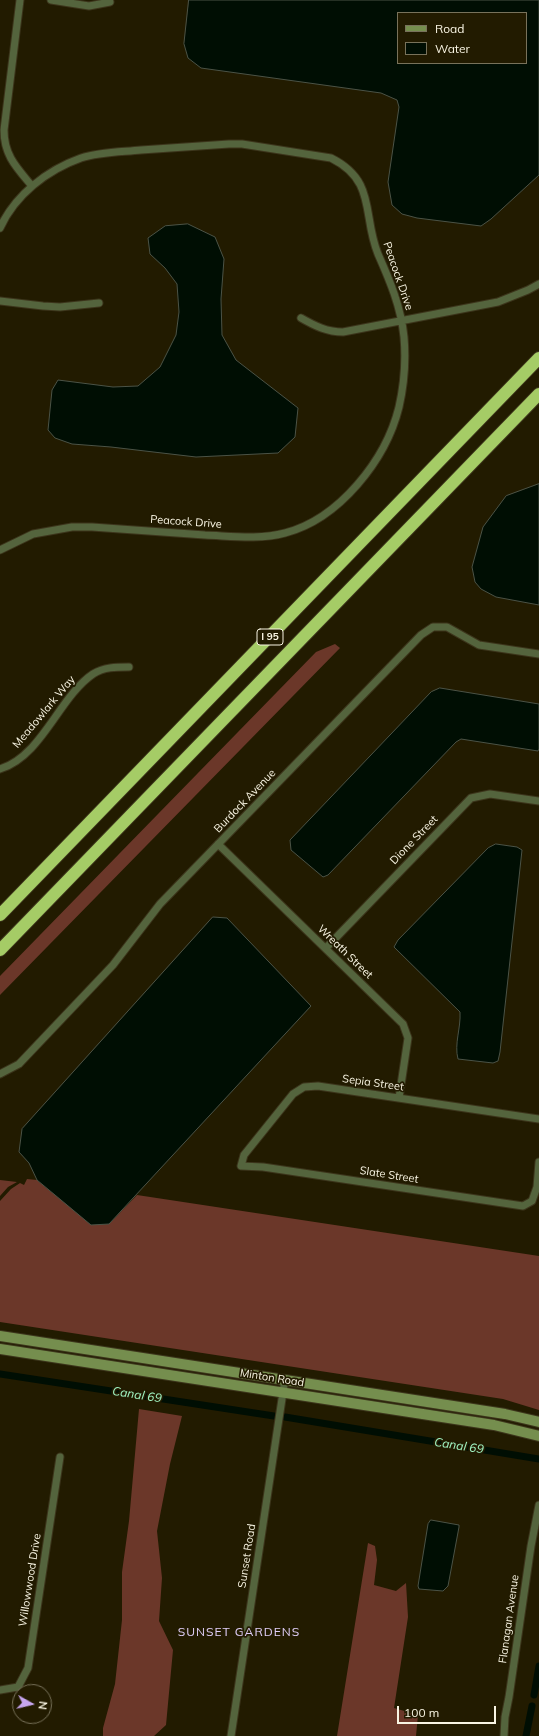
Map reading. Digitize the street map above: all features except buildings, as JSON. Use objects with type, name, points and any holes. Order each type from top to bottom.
[{"type":"highway","name":"I 95","points":[[0,915],[539,358]]},
{"type":"highway","name":"I 95","points":[[0,950],[539,394]]},
{"type":"main road","name":"Minton Road","points":[[0,1336],[285,1379],[504,1414],[539,1422]]},
{"type":"main road","name":"Minton Road","points":[[0,1349],[494,1425],[539,1436]]},
{"type":"street","points":[[20,0],[4,130],[4,142],[6,152],[15,166],[32,186]]},
{"type":"street","points":[[51,0],[89,6],[110,2]]},
{"type":"street","name":"Peacock Drive","points":[[0,228],[16,203],[32,186],[53,170],[82,158],[110,152],[242,144],[331,158],[345,164],[357,176],[363,190],[376,248],[392,287],[402,321],[404,352],[403,378],[399,408],[390,432],[380,452],[360,481],[337,505],[318,519],[300,528],[284,534],[266,537],[240,537],[72,527],[33,534],[0,550]]},
{"type":"street","points":[[301,318],[313,325],[332,332],[343,332],[498,302],[539,284]]},
{"type":"street","points":[[0,301],[49,306],[99,303]]},
{"type":"street","name":"Burdock Avenue","points":[[0,1074],[19,1064],[113,965],[160,904],[421,635],[433,627],[447,627],[479,645],[539,654]]},
{"type":"street","name":"Meadowlark Way","points":[[0,769],[19,758],[32,746],[81,684],[94,674],[106,668],[129,667]]},
{"type":"street","name":"Dione Street","points":[[326,948],[471,798],[490,794],[539,801]]},
{"type":"street","name":"Wreath Street","points":[[218,844],[403,1024],[408,1038],[398,1098]]},
{"type":"street","name":"Sepia Street","points":[[241,1166],[244,1155],[293,1094],[304,1087],[318,1086],[539,1119]]},
{"type":"street","name":"Slate Street","points":[[241,1166],[263,1167],[523,1206],[532,1201],[537,1187],[539,1162]]},
{"type":"street","name":"Sunset Road","points":[[231,1736],[285,1379]]},
{"type":"street","name":"Willowwood Drive","points":[[0,1690],[18,1687],[28,1668],[60,1457]]},
{"type":"street","name":"Flanagan Avenue","points":[[504,1736],[505,1717],[531,1546],[539,1505]]},
{"type":"shaded area","points":[[335,644],[340,648],[0,995],[0,976],[316,652]]},
{"type":"shaded area","points":[[27,1179],[37,1180],[50,1191],[109,1224],[137,1195],[539,1256],[539,1410],[503,1399],[0,1322],[0,1201],[11,1189],[20,1183],[24,1185]]},
{"type":"shaded area","points":[[0,1180],[17,1182],[8,1187],[0,1196]]},
{"type":"shaded area","points":[[139,1409],[182,1416],[170,1464],[157,1531],[162,1578],[159,1621],[173,1650],[166,1725],[154,1736],[103,1736],[103,1728],[115,1684],[122,1620],[122,1572],[129,1521]]},
{"type":"shaded area","points":[[368,1543],[375,1546],[377,1560],[374,1585],[396,1591],[406,1583],[408,1617],[394,1708],[418,1715],[416,1736],[337,1736]]},
{"type":"water","points":[[189,0],[539,0],[539,175],[491,219],[481,226],[417,218],[402,214],[392,205],[388,182],[399,107],[397,100],[381,93],[201,68],[188,58],[184,44]]},
{"type":"water","points":[[188,224],[215,237],[224,259],[221,299],[222,335],[236,360],[298,408],[295,437],[278,453],[196,457],[72,444],[55,438],[48,430],[52,390],[58,380],[113,387],[138,386],[160,367],[176,335],[179,312],[177,284],[165,268],[150,254],[148,238],[165,226]]},
{"type":"water","points":[[539,484],[539,605],[496,597],[481,589],[475,582],[472,567],[483,527],[506,496]]},
{"type":"water","points":[[440,688],[539,704],[538,751],[461,739],[456,742],[328,875],[323,877],[291,850],[290,840],[431,692]]},
{"type":"water","points":[[496,844],[517,847],[522,850],[500,1052],[498,1061],[493,1063],[458,1059],[457,1042],[460,1012],[394,947],[398,940],[488,848]]},
{"type":"water","points":[[213,917],[227,918],[311,1006],[109,1224],[91,1225],[37,1180],[29,1163],[19,1152],[22,1129]]},
{"type":"water","points":[[431,1520],[459,1525],[448,1586],[443,1591],[419,1589],[418,1586],[428,1524]]},
{"type":"waterway","name":"Canal 69","points":[[0,1374],[274,1416]]},
{"type":"waterway","name":"Canal 69","points":[[285,1417],[539,1459]]},
{"type":"waterway","points":[[534,1695],[539,1666]]},
{"type":"waterway","points":[[526,1736],[532,1706]]},
{"type":"district","name":"SUNSET GARDENS","points":[[239,1632]]}]
